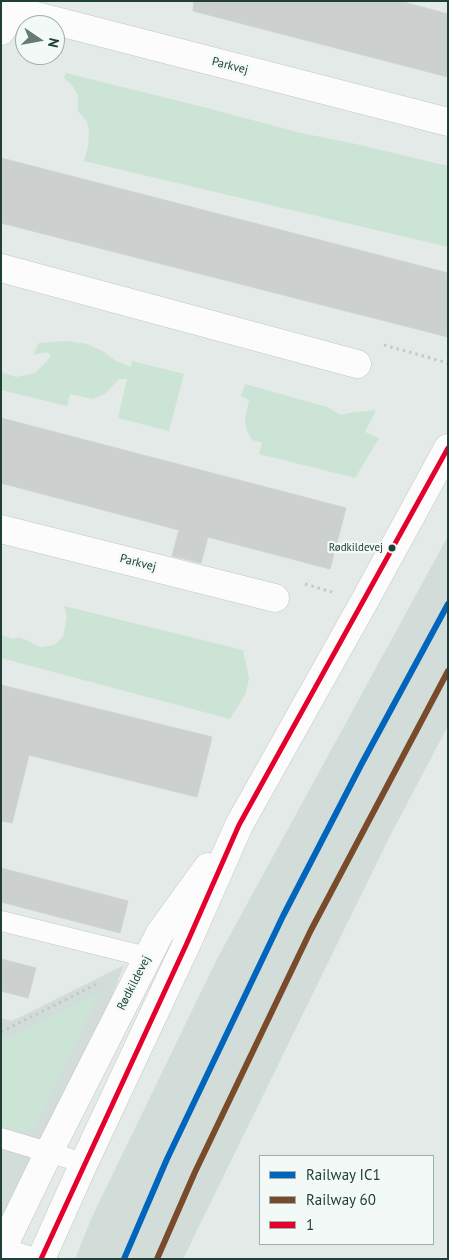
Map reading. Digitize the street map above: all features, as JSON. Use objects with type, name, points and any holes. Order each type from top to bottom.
[{"type":"street","name":"Parkvej","points":[[11,14],[448,122]]},
{"type":"street","points":[[1,268],[357,364]]},
{"type":"street","name":"Rødkildevej","points":[[42,1259],[239,825],[448,448]]},
{"type":"street","name":"Parkvej","points":[[1,529],[275,598]]},
{"type":"street","name":"Rødkildevej","points":[[2,1249],[160,933],[239,825]]},
{"type":"lane","points":[[1,921],[145,961]]},
{"type":"lane","points":[[1,1138],[84,1163]]},
{"type":"lane","name":"Rødkildevej","points":[[2,1249],[38,1259]]},
{"type":"path","points":[[357,364],[377,344],[448,363]]},
{"type":"path","points":[[275,598],[292,580],[364,602]]},
{"type":"path","points":[[1,1032],[145,961]]},
{"type":"shaded area","points":[[448,536],[448,726],[390,836],[183,1259],[75,1259],[92,1217],[217,959]]},
{"type":"shaded area","points":[[124,965],[8,1259],[1,1259],[1,1018],[12,1021]]},
{"type":"green space","points":[[66,73],[301,133],[448,166],[448,247],[84,161],[88,147],[89,129],[87,122],[78,111],[78,96],[72,85],[64,78]]},
{"type":"green space","points":[[66,341],[87,344],[104,352],[116,361],[131,367],[132,361],[184,374],[169,431],[118,418],[127,379],[119,379],[105,394],[93,399],[70,394],[67,406],[1,390],[1,372],[16,377],[35,373],[47,361],[51,355],[46,352],[33,355],[39,343]]},
{"type":"green space","points":[[245,384],[327,407],[341,415],[376,410],[365,432],[379,438],[355,478],[259,454],[262,443],[252,440],[247,431],[245,419],[249,400],[241,396]]},
{"type":"green space","points":[[64,606],[243,650],[249,678],[246,693],[230,719],[1,658],[1,635],[13,639],[19,637],[41,647],[54,645],[63,637],[67,616]]},
{"type":"green space","points":[[100,992],[35,1129],[20,1132],[1,1126],[1,1042]]},
{"type":"building","points":[[194,1],[400,1],[448,14],[448,77],[193,11]]},
{"type":"building","points":[[1,158],[448,273],[448,337],[1,223]]},
{"type":"building","points":[[1,418],[346,508],[330,569],[208,537],[201,563],[172,556],[179,530],[1,483]]},
{"type":"building","points":[[1,685],[212,737],[197,797],[29,755],[12,823],[1,821]]},
{"type":"building","points":[[1,868],[128,901],[120,933],[1,902]]},
{"type":"building","points":[[1,959],[36,968],[28,998],[1,991]]},
{"type":"rail line","name":"IC1","points":[[124,1259],[167,1159],[283,916],[361,765],[448,604]]},
{"type":"rail line","name":"60","points":[[157,1259],[195,1172],[311,930],[448,671]]},
{"type":"transit line","name":"1","points":[[41,1259],[187,943],[239,825],[448,448]]},
{"type":"place","name":"Rødkildevej","points":[[392,548]]}]
